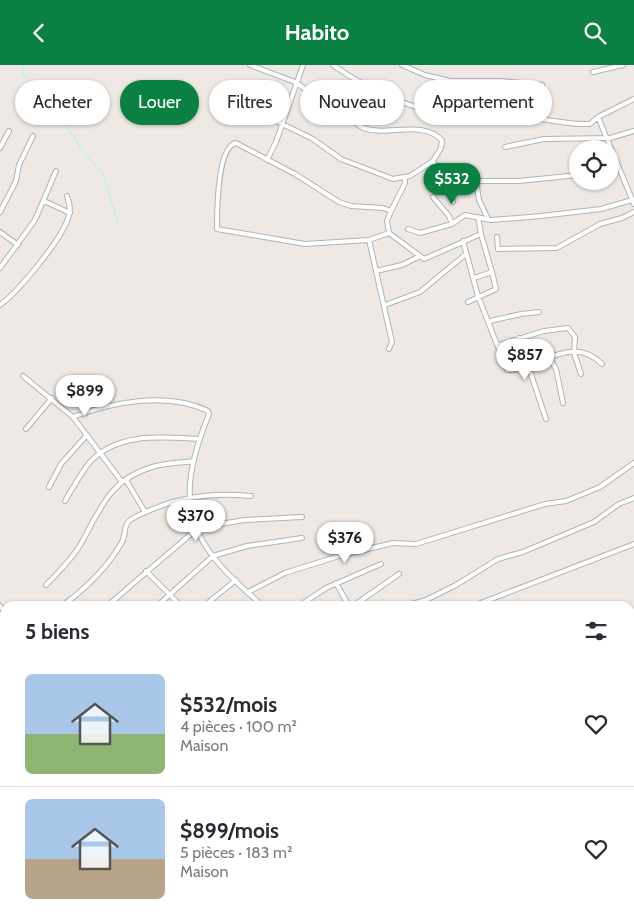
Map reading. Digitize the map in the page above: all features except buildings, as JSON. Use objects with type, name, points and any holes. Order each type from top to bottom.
[{"type":"street","points":[[250,65],[298,84],[302,89],[363,127],[375,131],[418,130],[441,138],[441,148],[433,161],[405,178],[393,179],[347,162],[313,139],[283,125]]},
{"type":"street","points":[[290,103],[303,65]]},
{"type":"street","points":[[333,65],[384,95],[453,115],[522,117],[584,124],[593,123],[598,117],[634,99]]},
{"type":"street","points":[[402,65],[425,75],[446,80]]},
{"type":"street","points":[[593,72],[605,67],[623,65]]},
{"type":"street","points":[[598,117],[606,138]]},
{"type":"street","points":[[267,160],[281,125]]},
{"type":"street","points":[[0,148],[10,131]]},
{"type":"street","points":[[504,147],[544,139],[606,138],[634,131]]},
{"type":"street","points":[[0,212],[16,181],[19,165],[33,135]]},
{"type":"street","points":[[388,233],[369,240],[305,244],[217,229],[223,164],[228,148],[236,143],[308,182],[339,202],[351,206],[383,208],[391,211]]},
{"type":"street","points":[[433,161],[448,185],[453,202]]},
{"type":"street","points":[[408,229],[420,233],[452,224],[465,215],[488,219],[601,209],[633,202],[619,168]]},
{"type":"street","points":[[0,268],[36,220],[56,171]]},
{"type":"street","points":[[448,185],[476,181],[519,181],[569,176]]},
{"type":"street","points":[[405,178],[405,183],[387,221],[388,233],[418,257],[426,258],[481,234]]},
{"type":"street","points":[[476,181],[479,200],[488,219]]},
{"type":"street","points":[[0,305],[11,295],[61,233],[70,213],[67,196]]},
{"type":"street","points":[[434,197],[449,216],[452,224]]},
{"type":"street","points":[[44,201],[70,213]]},
{"type":"street","points":[[486,249],[556,248],[600,224],[622,219],[634,213]]},
{"type":"street","points":[[468,302],[496,289],[478,217]]},
{"type":"street","points":[[0,232],[18,245]]},
{"type":"street","points":[[497,237],[498,249]]},
{"type":"street","points":[[369,240],[392,342],[389,349]]},
{"type":"street","points":[[462,241],[478,296],[490,321],[508,370],[560,353],[587,354],[602,364]]},
{"type":"street","points":[[385,305],[420,293],[466,254]]},
{"type":"street","points":[[376,271],[402,265],[418,257]]},
{"type":"street","points":[[474,278],[492,272]]},
{"type":"street","points":[[490,321],[539,312]]},
{"type":"street","points":[[499,345],[556,328],[568,328],[574,337],[574,353],[581,374]]},
{"type":"street","points":[[519,338],[546,419]]},
{"type":"street","points":[[550,357],[556,369],[563,403]]},
{"type":"street","points":[[22,376],[52,398],[73,417],[100,454],[124,481],[145,512]]},
{"type":"street","points":[[26,429],[52,398]]},
{"type":"street","points":[[73,417],[96,409],[130,403],[182,402],[199,407],[209,413],[199,439],[189,497],[195,530],[213,556],[256,601]]},
{"type":"street","points":[[49,487],[61,464],[87,435]]},
{"type":"street","points":[[65,501],[84,470],[100,454],[112,447],[136,439],[199,439]]},
{"type":"street","points":[[46,585],[78,547],[104,499],[124,481],[150,467],[194,461]]},
{"type":"street","points":[[248,592],[279,575],[338,555],[393,543],[416,543],[545,504],[566,501],[600,487],[634,463]]},
{"type":"street","points":[[68,601],[96,576],[110,559],[122,541],[127,523],[145,512],[189,497],[217,493],[250,496]]},
{"type":"street","points":[[422,601],[456,585],[498,559],[523,552],[594,522],[619,504],[634,498]]},
{"type":"street","points":[[113,601],[200,527],[244,520],[302,517]]},
{"type":"street","points":[[162,601],[213,556],[246,547],[302,537]]},
{"type":"street","points":[[486,601],[634,544]]},
{"type":"street","points":[[306,601],[336,583],[381,564]]},
{"type":"street","points":[[146,571],[176,601]]},
{"type":"street","points":[[358,601],[399,574]]},
{"type":"street","points":[[210,601],[236,580]]},
{"type":"street","points":[[336,583],[348,601]]},
{"type":"waterway","points":[[23,65],[23,74],[75,138],[81,149],[103,174],[118,222]]}]
